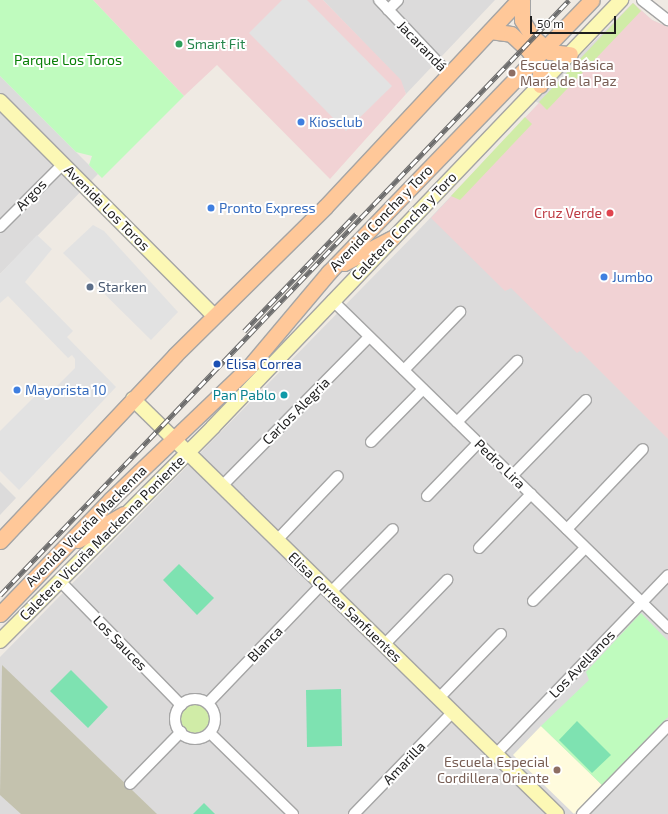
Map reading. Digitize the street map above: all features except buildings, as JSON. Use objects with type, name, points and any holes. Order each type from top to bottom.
[{"type":"main road","points":[[1,539],[133,399],[214,316],[325,207],[521,0]]},
{"type":"main road","points":[[521,0],[524,25],[540,54],[540,86]]},
{"type":"main road","name":"Avenida Concha y Toro","points":[[175,440],[249,366],[329,272],[592,0]]},
{"type":"main road","points":[[490,31],[511,34],[540,54],[570,54]]},
{"type":"main road","points":[[329,272],[392,238]]},
{"type":"main road","name":"Avenida Vicuña Mackenna","points":[[0,614],[63,548],[175,440]]},
{"type":"main road","points":[[63,548],[124,514]]},
{"type":"street","name":"Jacarandá","points":[[379,0],[450,74]]},
{"type":"street","points":[[388,10],[398,0]]},
{"type":"street","name":"Caletera Concha y Toro","points":[[188,453],[332,300],[540,86],[621,0]]},
{"type":"street","points":[[642,0],[668,20]]},
{"type":"street","name":"Avenida Los Toros","points":[[0,101],[214,316]]},
{"type":"street","name":"Argos","points":[[0,227],[62,164]]},
{"type":"street","name":"Pedro Lira","points":[[332,300],[668,628]]},
{"type":"street","points":[[404,370],[460,312]]},
{"type":"street","name":"Carlos Alegria","points":[[222,486],[369,336]]},
{"type":"street","points":[[457,422],[517,361]]},
{"type":"street","points":[[371,442],[423,389]]},
{"type":"street","name":"Elisa Correa Sanfuentes","points":[[133,399],[557,814]]},
{"type":"street","points":[[512,476],[586,400]]},
{"type":"street","points":[[427,496],[478,443]]},
{"type":"street","points":[[567,529],[644,449]]},
{"type":"street","name":"Caletera Vicuña Mackenna Poniente","points":[[0,641],[124,514],[188,453]]},
{"type":"street","points":[[277,540],[338,476]]},
{"type":"street","points":[[479,548],[531,494]]},
{"type":"street","name":"Blanca","points":[[208,703],[326,588],[393,529]]},
{"type":"street","points":[[533,601],[586,548]]},
{"type":"street","name":"Los Avellanos","points":[[496,754],[668,575]]},
{"type":"street","name":"Los Sauces","points":[[59,580],[181,705]]},
{"type":"street","points":[[384,645],[447,580]]},
{"type":"street","points":[[439,698],[501,634]]},
{"type":"street","points":[[191,699],[208,703],[215,718],[210,733],[198,738],[181,732],[176,716],[181,705],[191,699]]},
{"type":"street","name":"Amarilla","points":[[354,814],[453,712]]},
{"type":"street","points":[[582,814],[668,726]]},
{"type":"street","points":[[130,784],[181,732]]},
{"type":"street","points":[[210,733],[293,814]]},
{"type":"shaded area","points":[[93,0],[323,0],[401,80],[406,94],[330,179],[217,65],[184,96]]},
{"type":"shaded area","points":[[282,0],[307,0],[392,86],[346,131],[249,33]]},
{"type":"shaded area","points":[[323,0],[495,0],[406,94],[400,80]]},
{"type":"shaded area","points":[[633,3],[652,20],[668,27],[668,814],[0,814],[0,657],[415,234],[539,103],[534,101]]},
{"type":"shaded area","points":[[633,3],[652,20],[668,27],[668,439],[580,351],[577,353],[511,288],[505,291],[431,218]]},
{"type":"shaded area","points":[[0,76],[98,174],[0,274]]},
{"type":"shaded area","points":[[93,225],[104,231],[178,312],[151,340],[63,253]]},
{"type":"shaded area","points":[[37,235],[52,249],[25,282],[73,331],[67,337],[116,387],[19,490],[0,471],[0,431],[43,388],[49,394],[75,368],[75,359],[72,355],[68,358],[8,296],[0,303],[0,274]]},
{"type":"shaded area","points":[[0,482],[16,498],[0,515]]},
{"type":"shaded area","points":[[2,665],[157,814],[21,814],[0,795]]},
{"type":"shaded area","name":"Escuela Especial Cordillera Oriente","points":[[541,726],[602,785],[574,814],[513,755]]},
{"type":"green space","name":"Parque Los Toros","points":[[0,0],[93,0],[184,96],[102,178],[89,165],[92,156],[76,152],[0,76]]},
{"type":"green space","points":[[633,3],[641,11],[547,110],[539,102]]},
{"type":"green space","points":[[525,117],[532,124],[460,200],[451,196]]},
{"type":"green space","points":[[179,564],[214,598],[197,615],[163,580]]},
{"type":"green space","points":[[641,613],[668,641],[668,717],[602,785],[541,726],[589,680],[586,672]]},
{"type":"green space","points":[[71,670],[108,707],[88,728],[50,691]]},
{"type":"green space","points":[[341,689],[342,746],[307,747],[306,690]]},
{"type":"green space","points":[[193,702],[199,702],[203,703],[210,709],[213,719],[212,726],[206,733],[199,736],[193,736],[189,735],[182,729],[179,722],[179,716],[180,712],[186,705]]},
{"type":"green space","points":[[577,721],[611,755],[592,773],[559,740]]},
{"type":"green space","points":[[204,803],[215,814],[193,814]]},
{"type":"railway","points":[[0,595],[569,0]]},
{"type":"railway","points":[[244,331],[356,214]]},
{"type":"place","name":"Smart Fit","points":[[179,44]]},
{"type":"place","name":"Escuela Básica María de la Paz","points":[[512,73]]},
{"type":"place","name":"Kiosclub","points":[[301,122]]},
{"type":"place","name":"Pronto Express","points":[[211,208]]},
{"type":"place","name":"Cruz Verde","points":[[610,213]]},
{"type":"place","name":"Jumbo","points":[[604,277]]},
{"type":"place","name":"Starken","points":[[90,287]]},
{"type":"place","name":"Elisa Correa","points":[[217,364]]},
{"type":"place","name":"Mayorista 10","points":[[17,390]]},
{"type":"place","name":"Pan Pablo","points":[[284,395]]},
{"type":"place","name":"Escuela Especial Cordillera Oriente","points":[[557,770]]}]
